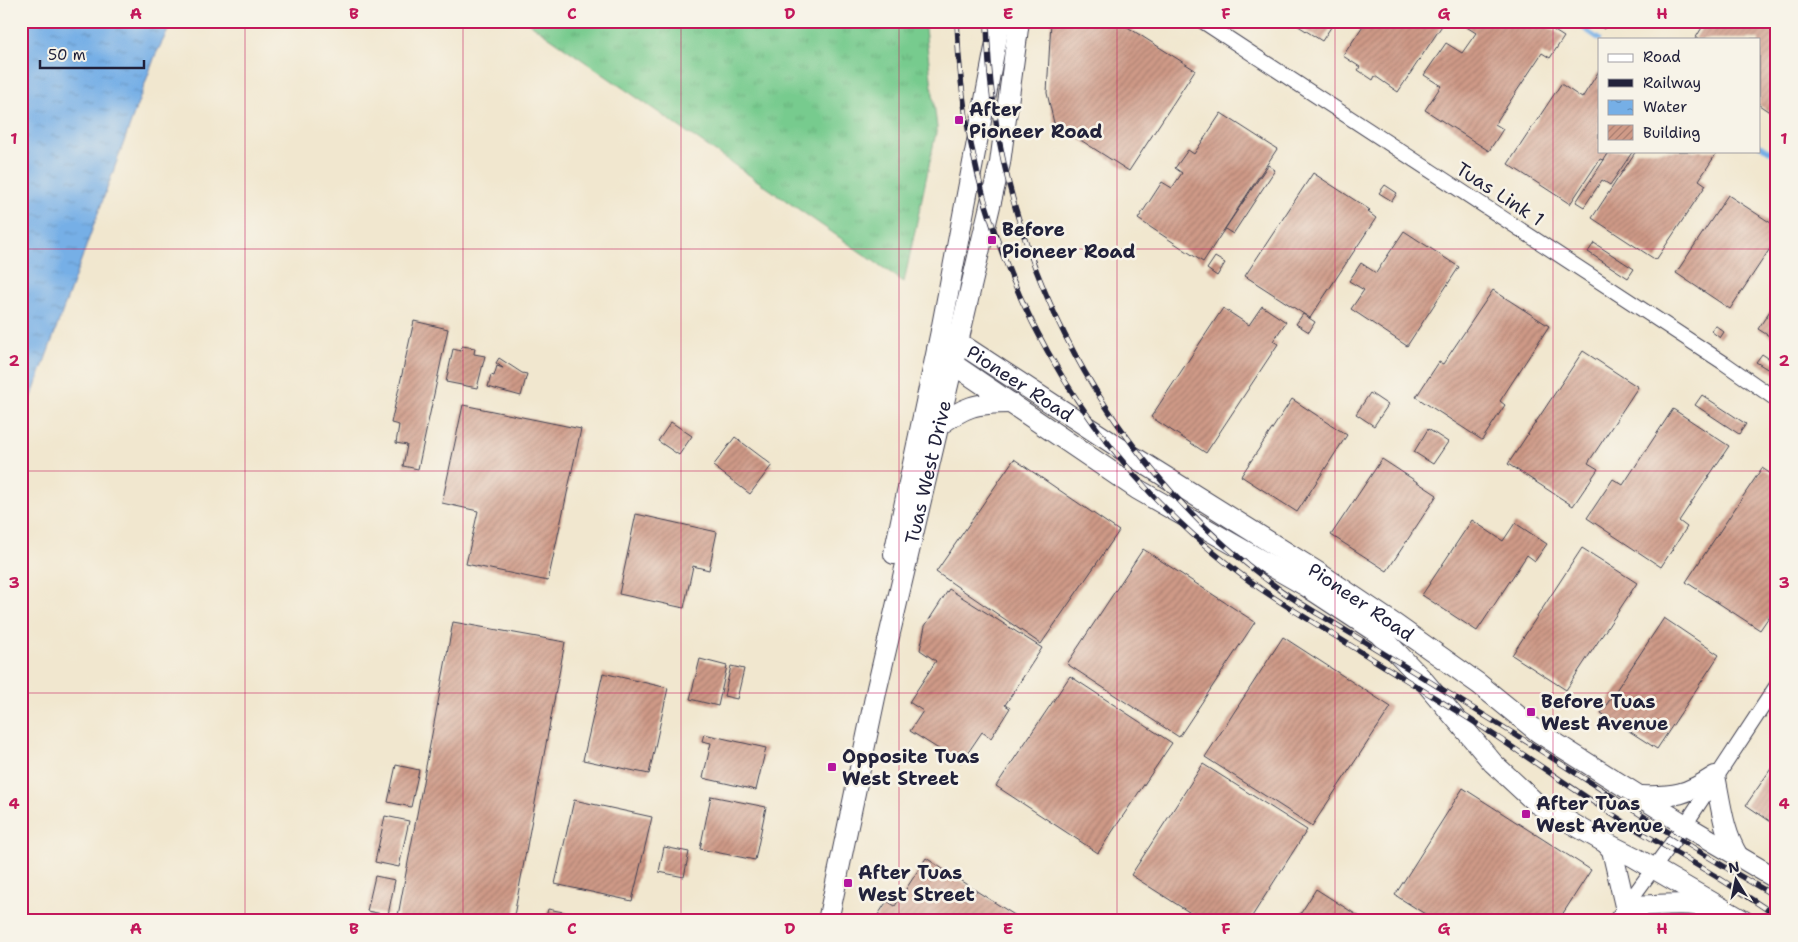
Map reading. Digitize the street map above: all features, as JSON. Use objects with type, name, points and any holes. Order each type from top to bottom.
[{"type":"street","name":"Tuas West Drive","points":[[828,921],[858,748],[1000,21]]},
{"type":"street","name":"Tuas West Drive","points":[[816,921],[953,364],[1000,162],[1019,21]]},
{"type":"street","name":"Tuas Link 1","points":[[1202,21],[1724,363],[1777,400]]},
{"type":"street","name":"Pioneer Road","points":[[939,340],[958,342],[1118,447],[1319,573],[1393,622],[1479,684],[1538,732],[1685,825],[1777,879]]},
{"type":"street","name":"Pioneer Road","points":[[939,340],[953,364],[1137,489],[1306,586],[1379,634],[1424,681],[1492,763],[1536,802],[1736,916]]},
{"type":"street","points":[[937,427],[969,407],[985,403],[1010,404]]},
{"type":"street","points":[[1620,914],[1685,825],[1777,685]]},
{"type":"street","points":[[1640,796],[1661,797],[1677,795],[1695,790],[1716,776]]},
{"type":"street","points":[[1716,776],[1724,826],[1738,856]]},
{"type":"street","points":[[1606,843],[1612,850],[1620,914]]},
{"type":"street","points":[[1620,914],[1661,906],[1696,904],[1736,916]]},
{"type":"green space","points":[[526,21],[924,21],[937,128],[904,282]]},
{"type":"water","points":[[21,21],[173,21],[155,56],[21,426]]},
{"type":"building","points":[[1051,21],[1118,21],[1195,70],[1129,171],[1054,123],[1047,93]]},
{"type":"building","points":[[1282,21],[1335,21],[1322,41],[1292,22],[1290,26]]},
{"type":"building","points":[[1366,21],[1445,21],[1398,92],[1375,76],[1373,80],[1358,70],[1360,67],[1343,56]]},
{"type":"building","points":[[1457,21],[1539,21],[1564,37],[1550,58],[1542,53],[1495,124],[1503,129],[1489,151],[1425,110],[1441,86],[1424,75],[1446,43],[1462,53],[1476,33]]},
{"type":"building","points":[[1591,21],[1609,21],[1604,29]]},
{"type":"building","points":[[1706,21],[1777,21],[1777,117],[1760,106],[1760,38],[1696,38]]},
{"type":"building","points":[[1598,73],[1598,152],[1608,152],[1603,160],[1600,159],[1570,204],[1508,164],[1561,84],[1582,98]]},
{"type":"building","points":[[1221,113],[1277,149],[1203,262],[1138,219],[1162,182],[1172,188],[1182,173],[1175,168],[1188,150],[1194,154]]},
{"type":"building","points":[[1609,152],[1632,152],[1610,185],[1602,180],[1584,207],[1576,202]]},
{"type":"building","points":[[1635,152],[1717,152],[1699,180],[1706,185],[1656,260],[1592,218]]},
{"type":"building","points":[[1268,165],[1275,170],[1233,234],[1225,229]]},
{"type":"building","points":[[1313,173],[1370,210],[1368,212],[1376,218],[1310,318],[1245,276]]},
{"type":"building","points":[[1385,185],[1397,193],[1392,201],[1379,193]]},
{"type":"building","points":[[1728,195],[1777,227],[1777,238],[1730,309],[1676,273]]},
{"type":"building","points":[[1404,231],[1459,267],[1407,346],[1351,309],[1364,290],[1349,281],[1361,263],[1376,273]]},
{"type":"building","points":[[1594,243],[1634,269],[1628,278],[1588,252]]},
{"type":"building","points":[[1215,257],[1225,263],[1217,276],[1207,269]]},
{"type":"building","points":[[1493,290],[1549,326],[1500,401],[1505,405],[1482,440],[1416,397],[1439,362],[1443,364]]},
{"type":"building","points":[[1777,300],[1777,341],[1758,329]]},
{"type":"building","points":[[1262,306],[1286,322],[1273,341],[1278,344],[1206,453],[1151,417],[1223,308],[1249,325]]},
{"type":"building","points":[[1303,314],[1315,322],[1309,332],[1296,324]]},
{"type":"building","points":[[414,321],[448,329],[418,469],[403,466],[407,445],[396,443],[399,425],[391,423]]},
{"type":"building","points":[[1715,325],[1724,332],[1720,338],[1711,331]]},
{"type":"building","points":[[462,346],[475,348],[474,354],[485,356],[477,388],[446,382],[453,349],[461,351]]},
{"type":"building","points":[[1583,351],[1638,387],[1588,463],[1598,469],[1573,506],[1508,464]]},
{"type":"building","points":[[1762,354],[1777,364],[1777,375],[1756,362]]},
{"type":"building","points":[[499,358],[522,373],[527,374],[521,396],[488,387],[491,375],[494,376],[497,366],[503,368],[496,363]]},
{"type":"building","points":[[1370,393],[1388,405],[1374,426],[1356,414]]},
{"type":"building","points":[[1702,395],[1746,424],[1739,434],[1695,405]]},
{"type":"building","points":[[1292,399],[1347,435],[1297,512],[1241,476]]},
{"type":"building","points":[[463,405],[581,429],[548,581],[466,564],[478,511],[442,503]]},
{"type":"building","points":[[1673,409],[1729,446],[1679,521],[1687,527],[1661,567],[1587,518],[1613,479],[1623,485]]},
{"type":"building","points":[[671,422],[692,436],[679,455],[658,441]]},
{"type":"building","points":[[1428,429],[1448,442],[1433,464],[1414,452]]},
{"type":"building","points":[[735,437],[772,465],[750,494],[713,466]]},
{"type":"building","points":[[1014,459],[1119,531],[1041,644],[936,572]]},
{"type":"building","points":[[1382,459],[1437,495],[1387,571],[1331,535]]},
{"type":"building","points":[[1762,468],[1777,478],[1777,605],[1760,630],[1686,582]]},
{"type":"building","points":[[636,514],[717,532],[709,570],[693,566],[684,608],[619,594]]},
{"type":"building","points":[[1472,520],[1503,541],[1515,523],[1547,544],[1535,561],[1527,555],[1477,631],[1422,595]]},
{"type":"building","points":[[1582,548],[1637,583],[1566,690],[1512,655]]},
{"type":"building","points":[[1143,549],[1255,622],[1179,737],[1067,664]]},
{"type":"building","points":[[949,589],[1042,648],[1005,705],[1010,708],[991,738],[982,732],[961,763],[910,731],[923,711],[909,702],[936,661],[920,650],[925,626]]},
{"type":"building","points":[[1664,618],[1719,655],[1657,749],[1601,713]]},
{"type":"building","points":[[453,622],[565,642],[513,921],[397,921]]},
{"type":"building","points":[[1283,637],[1391,707],[1312,826],[1205,757]]},
{"type":"building","points":[[700,659],[727,666],[718,706],[690,699]]},
{"type":"building","points":[[731,666],[744,669],[737,699],[724,696]]},
{"type":"building","points":[[603,673],[668,688],[649,774],[583,760]]},
{"type":"building","points":[[1070,676],[1172,743],[1098,853],[996,786]]},
{"type":"building","points":[[704,734],[766,748],[756,790],[703,778],[711,743],[702,741]]},
{"type":"building","points":[[1777,760],[1777,826],[1746,805]]},
{"type":"building","points":[[1203,764],[1307,830],[1249,921],[1203,921],[1131,875]]},
{"type":"building","points":[[396,765],[419,770],[411,807],[388,802]]},
{"type":"building","points":[[1463,788],[1591,870],[1558,921],[1436,921],[1395,895]]},
{"type":"building","points":[[711,796],[766,807],[755,860],[700,849]]},
{"type":"building","points":[[574,800],[652,817],[632,901],[555,884]]},
{"type":"building","points":[[385,816],[409,821],[399,867],[375,862]]},
{"type":"building","points":[[664,847],[689,852],[684,877],[659,872]]},
{"type":"building","points":[[926,858],[1024,921],[874,921],[887,901],[895,906]]},
{"type":"building","points":[[375,876],[395,880],[388,915],[367,911]]},
{"type":"building","points":[[1316,889],[1366,921],[1296,921]]},
{"type":"building","points":[[548,909],[603,920],[603,921],[545,921]]},
{"type":"waterway","points":[[1572,21],[1598,38]]},
{"type":"waterway","points":[[1760,146],[1777,156]]},
{"type":"railway","points":[[957,21],[964,100],[979,177],[1002,252],[1033,324],[1072,392],[1118,455],[1171,513],[1230,566],[1267,593],[1483,728],[1641,833],[1720,879],[1777,916]]},
{"type":"railway","points":[[987,21],[993,102],[1008,182],[1032,260],[1065,335],[1105,406],[1153,471],[1209,530],[1289,596],[1495,722],[1705,855],[1777,897]]},
{"type":"place","name":"After Pioneer Road","points":[[959,120]]},
{"type":"place","name":"Before Pioneer Road","points":[[992,240]]},
{"type":"place","name":"Before Tuas West Avenue","points":[[1531,712]]},
{"type":"place","name":"Opposite Tuas West Street","points":[[832,767]]},
{"type":"place","name":"After Tuas West Avenue","points":[[1526,814]]},
{"type":"place","name":"After Tuas West Street","points":[[848,883]]}]
